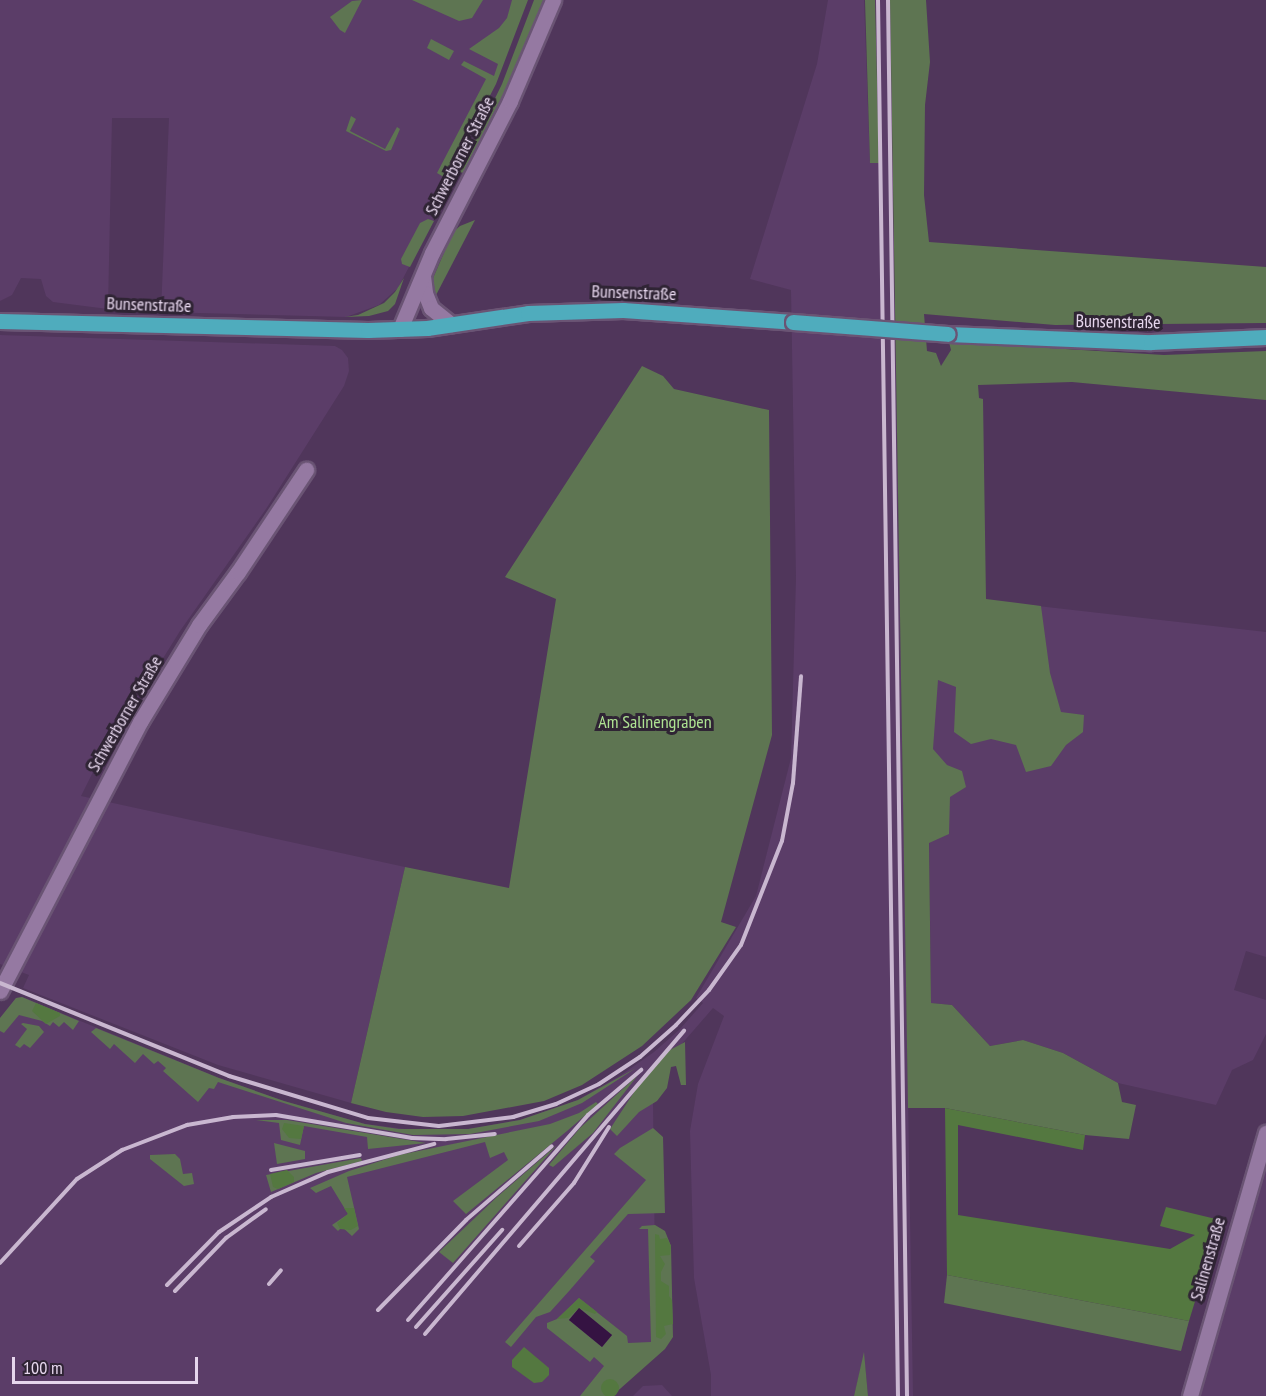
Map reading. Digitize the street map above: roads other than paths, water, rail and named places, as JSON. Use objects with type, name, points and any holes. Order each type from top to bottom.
[{"type":"main road","name":"Bunsenstraße","points":[[0,321],[352,330],[400,329],[563,310],[646,312],[948,334],[1151,342],[1266,337]]},
{"type":"street","name":"Schwerborner Straße","points":[[400,329],[423,276],[510,101],[553,0]]},
{"type":"street","points":[[423,276],[424,293],[431,308],[451,324]]},
{"type":"street","name":"Schwerborner Straße","points":[[0,991],[140,722],[199,625],[238,572],[306,470]]},
{"type":"street","name":"Salinenstraße","points":[[1190,1396],[1266,1133]]},
{"type":"railway","points":[[878,0],[898,1396]]},
{"type":"railway","points":[[888,0],[907,1396]]},
{"type":"railway","points":[[0,983],[229,1076],[368,1118],[439,1126],[513,1117],[556,1104],[599,1084],[640,1057],[676,1025],[709,990],[741,945],[782,841],[793,783],[801,676]]},
{"type":"railway","points":[[425,1334],[684,1031]]},
{"type":"railway","points":[[408,1320],[588,1115],[641,1070]]},
{"type":"railway","points":[[0,1263],[77,1179],[122,1150],[187,1125],[233,1117],[276,1115],[412,1138],[446,1139],[495,1134]]},
{"type":"railway","points":[[519,1246],[574,1183],[609,1127]]},
{"type":"railway","points":[[167,1285],[219,1232],[271,1197],[328,1172],[434,1144]]},
{"type":"railway","points":[[378,1310],[466,1220],[552,1146]]},
{"type":"railway","points":[[271,1170],[360,1155]]},
{"type":"railway","points":[[175,1291],[226,1238],[266,1209]]},
{"type":"railway","points":[[416,1327],[502,1230]]},
{"type":"railway","points":[[269,1284],[281,1270]]},
{"type":"park label","name":"Am Salinengraben","points":[[655,722]]}]
